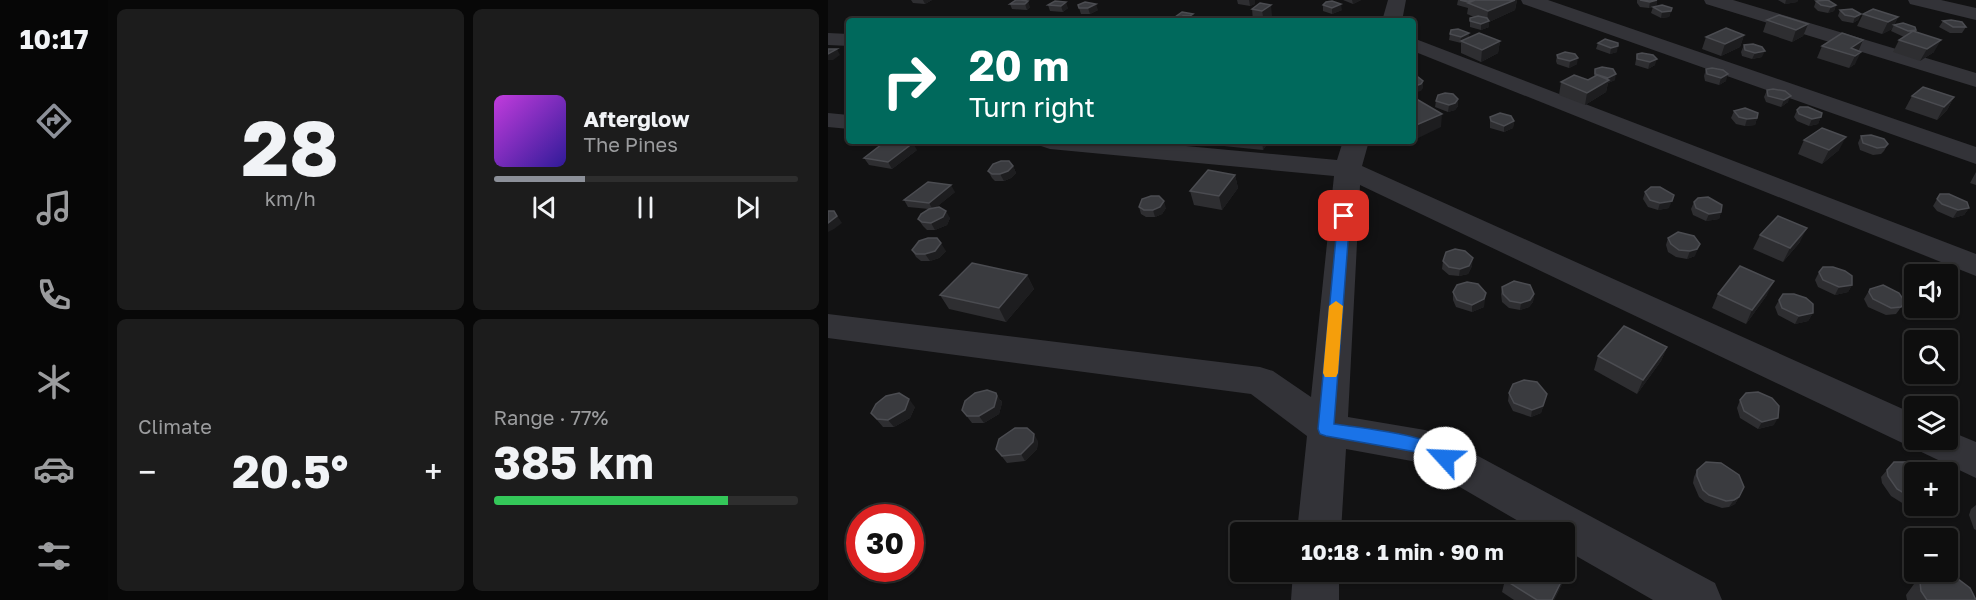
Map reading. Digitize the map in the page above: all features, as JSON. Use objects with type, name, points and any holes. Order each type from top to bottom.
[{"type":"street","points":[[1393,18],[1397,0]]},
{"type":"street","points":[[1530,0],[1976,156]]},
{"type":"street","points":[[1917,0],[1976,14]]},
{"type":"street","points":[[1724,1],[1976,80]]},
{"type":"street","points":[[828,39],[846,40]]},
{"type":"street","points":[[1416,45],[1976,266]]},
{"type":"street","points":[[828,120],[846,122]]},
{"type":"street","points":[[1115,144],[1352,155],[1904,427]]},
{"type":"street","points":[[1320,522],[1326,429],[1352,155]]},
{"type":"street","points":[[828,326],[1260,381],[1326,429],[1425,447],[1698,600]]},
{"type":"street","points":[[1952,450],[1976,461]]},
{"type":"street","points":[[1315,600],[1316,582]]},
{"type":"building","points":[[1016,0],[1028,1],[1025,4],[1010,4]]},
{"type":"building","points":[[1475,0],[1515,0],[1488,11],[1468,3]]},
{"type":"building","points":[[1828,0],[1836,5],[1831,7],[1821,5],[1816,1]]},
{"type":"building","points":[[1055,1],[1066,2],[1061,6],[1048,5]]},
{"type":"building","points":[[1085,2],[1096,4],[1088,8],[1079,8],[1078,5]]},
{"type":"building","points":[[1326,2],[1341,4],[1332,8],[1323,5]]},
{"type":"building","points":[[1260,3],[1271,5],[1262,11],[1252,9]]},
{"type":"building","points":[[1662,5],[1672,8],[1671,11],[1662,12],[1653,7]]},
{"type":"building","points":[[1852,9],[1861,14],[1855,17],[1845,15],[1840,10]]},
{"type":"building","points":[[1873,9],[1898,17],[1888,22],[1863,14]]},
{"type":"building","points":[[1182,12],[1193,14],[1180,18],[1175,17]]},
{"type":"building","points":[[1779,15],[1808,24],[1796,30],[1767,20]]},
{"type":"building","points":[[1183,16],[1205,18],[1181,18]]},
{"type":"building","points":[[1478,16],[1487,18],[1489,21],[1481,24],[1470,21],[1470,18]]},
{"type":"building","points":[[1943,21],[1962,22],[1966,27],[1953,27]]},
{"type":"building","points":[[1903,23],[1915,27],[1916,30],[1908,31],[1894,25]]},
{"type":"building","points":[[1726,28],[1744,35],[1725,44],[1706,37]]},
{"type":"building","points":[[1458,29],[1469,33],[1461,37],[1450,34],[1451,30]]},
{"type":"building","points":[[1913,31],[1941,40],[1927,49],[1899,40]]},
{"type":"building","points":[[1479,33],[1500,41],[1482,50],[1461,41]]},
{"type":"building","points":[[1842,33],[1863,40],[1851,48],[1861,52],[1855,56],[1822,46]]},
{"type":"building","points":[[1605,39],[1618,43],[1618,46],[1611,48],[1598,43]]},
{"type":"building","points":[[1753,44],[1762,47],[1765,51],[1755,53],[1745,50],[1744,45]]},
{"type":"building","points":[[1565,52],[1575,54],[1578,58],[1570,61],[1558,58],[1557,55]]},
{"type":"building","points":[[1637,54],[1653,55],[1657,59],[1650,62],[1637,59]]},
{"type":"building","points":[[1602,67],[1613,69],[1616,74],[1608,78],[1595,74],[1595,69]]},
{"type":"building","points":[[1706,69],[1723,70],[1728,74],[1721,78],[1707,74]]},
{"type":"building","points":[[1574,75],[1588,80],[1597,75],[1609,80],[1587,93],[1561,82]]},
{"type":"building","points":[[1416,77],[1423,81],[1416,86]]},
{"type":"building","points":[[1923,87],[1954,97],[1944,107],[1912,96]]},
{"type":"building","points":[[1767,90],[1785,91],[1791,96],[1784,100],[1768,96]]},
{"type":"building","points":[[1453,94],[1458,99],[1449,105],[1436,101],[1438,95]]},
{"type":"building","points":[[1416,99],[1442,114],[1416,125]]},
{"type":"building","points":[[1800,107],[1808,107],[1822,113],[1821,117],[1812,119],[1799,114],[1797,110]]},
{"type":"building","points":[[1745,108],[1758,113],[1757,118],[1739,117],[1734,111]]},
{"type":"building","points":[[1500,113],[1511,116],[1514,121],[1504,126],[1491,121],[1490,117]]},
{"type":"building","points":[[1822,128],[1846,137],[1829,150],[1804,140]]},
{"type":"building","points":[[1871,135],[1884,139],[1888,144],[1877,148],[1863,143],[1861,136]]},
{"type":"building","points":[[882,144],[912,144],[888,162],[864,158]]},
{"type":"building","points":[[1009,161],[1013,166],[1000,174],[992,174],[988,171],[993,164]]},
{"type":"building","points":[[1208,170],[1235,175],[1219,196],[1190,191]]},
{"type":"building","points":[[928,182],[951,185],[929,203],[904,200]]},
{"type":"building","points":[[1651,187],[1660,187],[1674,195],[1672,201],[1660,203],[1650,200],[1645,192]]},
{"type":"building","points":[[1940,194],[1949,194],[1967,202],[1969,208],[1958,210],[1942,204],[1937,199]]},
{"type":"building","points":[[1159,196],[1164,201],[1160,207],[1144,210],[1139,207],[1142,199]]},
{"type":"building","points":[[1708,197],[1722,205],[1721,212],[1709,214],[1696,208],[1694,202],[1698,198]]},
{"type":"building","points":[[939,207],[946,211],[943,217],[931,223],[918,219],[929,209]]},
{"type":"building","points":[[828,211],[834,211],[837,216],[828,223]]},
{"type":"building","points":[[1778,216],[1807,228],[1790,248],[1760,235]]},
{"type":"building","points":[[1678,232],[1694,236],[1700,244],[1697,249],[1679,250],[1671,244],[1668,238]]},
{"type":"building","points":[[937,238],[941,243],[935,251],[916,254],[912,250],[919,241]]},
{"type":"building","points":[[1455,249],[1465,251],[1473,258],[1469,266],[1460,269],[1449,267],[1443,261],[1446,252]]},
{"type":"building","points":[[972,263],[1027,275],[999,308],[940,295]]},
{"type":"building","points":[[1740,266],[1774,281],[1752,310],[1718,294]]},
{"type":"building","points":[[1823,267],[1845,271],[1852,276],[1852,285],[1839,287],[1823,280],[1819,272]]},
{"type":"building","points":[[1514,281],[1530,285],[1534,294],[1530,300],[1521,303],[1510,301],[1503,294],[1502,287]]},
{"type":"building","points":[[1467,282],[1478,284],[1486,293],[1484,299],[1472,305],[1457,300],[1453,292],[1457,285]]},
{"type":"building","points":[[1883,285],[1899,293],[1904,303],[1901,307],[1891,308],[1873,299],[1869,292],[1870,289]]},
{"type":"building","points":[[1783,294],[1794,294],[1806,298],[1813,304],[1813,313],[1799,316],[1782,308],[1779,300]]},
{"type":"building","points":[[1624,326],[1667,347],[1643,380],[1598,356]]},
{"type":"building","points":[[1524,380],[1537,382],[1547,394],[1543,406],[1532,410],[1514,403],[1509,393],[1513,384]]},
{"type":"building","points":[[987,390],[996,393],[994,407],[979,416],[967,416],[962,410],[965,401],[975,393]]},
{"type":"building","points":[[1758,392],[1772,398],[1779,406],[1778,418],[1762,422],[1744,411],[1740,400],[1746,393]]},
{"type":"building","points":[[899,393],[909,399],[905,410],[888,420],[877,419],[871,413],[876,404],[886,396]]},
{"type":"building","points":[[1015,428],[1027,428],[1034,434],[1033,442],[1021,454],[1002,456],[996,449],[999,439]]},
{"type":"building","points":[[1706,462],[1721,463],[1739,475],[1744,487],[1739,497],[1726,501],[1709,495],[1703,490],[1697,470]]},
{"type":"building","points":[[1894,462],[1904,462],[1904,493],[1897,489],[1888,476],[1887,470]]},
{"type":"building","points":[[1958,579],[1970,588],[1976,600],[1927,600],[1921,591],[1920,582],[1958,582]]},
{"type":"building","points":[[1508,582],[1561,582],[1552,600],[1537,600]]},
{"type":"slow traffic","points":[[1331,373],[1336,306]]},
{"type":"route","points":[[1344,216],[1326,429],[1425,447],[1445,458]]}]
